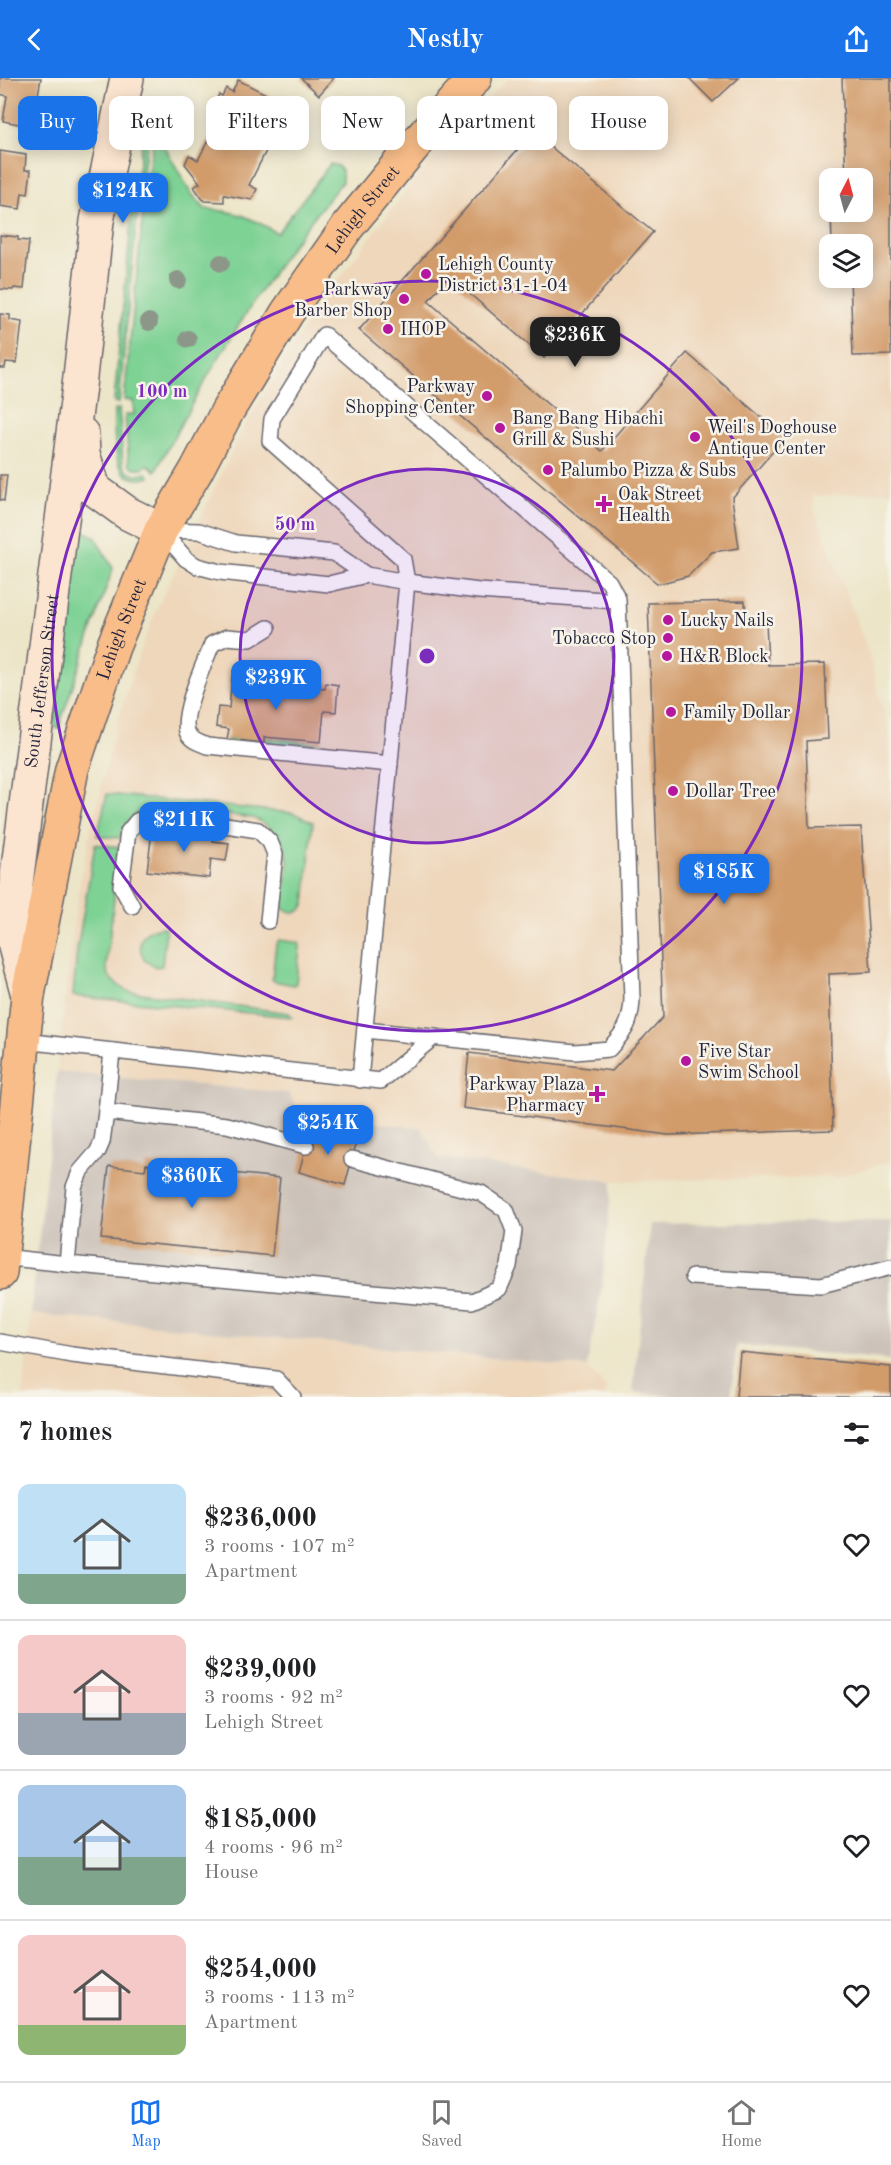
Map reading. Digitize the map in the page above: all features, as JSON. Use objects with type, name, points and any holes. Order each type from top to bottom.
[{"type":"main road","name":"South Jefferson Street","points":[[28,995],[13,939],[12,915],[97,220],[127,78]]},
{"type":"main road","name":"Lehigh Street","points":[[1,1265],[28,995],[72,769],[113,647],[162,530],[228,410],[287,313],[348,226],[408,153],[475,78]]},
{"type":"main road","name":"South Jefferson Street","points":[[81,364],[83,454],[94,489],[127,513],[162,530]]},
{"type":"lane","points":[[360,1080],[407,582],[403,559],[270,441],[272,419],[324,335],[609,582],[617,601],[631,1014],[627,1029],[609,1049],[575,1052],[365,1030]]},
{"type":"lane","points":[[162,530],[199,531],[236,543],[334,553],[366,575]]},
{"type":"lane","points":[[162,530],[186,559],[197,566],[220,572],[329,585],[366,575],[479,591],[617,601]]},
{"type":"lane","points":[[267,628],[250,639],[227,637],[212,644],[189,706],[186,723],[188,733],[196,742],[207,746],[390,765]]},
{"type":"lane","points":[[132,906],[121,886],[129,831],[137,821],[154,814],[258,830],[270,842],[275,854],[268,921]]},
{"type":"lane","points":[[24,1041],[381,1081],[434,1037]]},
{"type":"lane","points":[[67,1264],[74,1187],[80,1172],[98,1151],[102,1142],[112,1051]]},
{"type":"lane","points":[[106,1112],[227,1125],[306,1146]]},
{"type":"lane","points":[[1,1265],[67,1264],[472,1300],[499,1289],[509,1266],[513,1231],[506,1209],[482,1193],[352,1159]]},
{"type":"lane","points":[[693,1277],[821,1284],[891,1267]]},
{"type":"lane","points":[[0,1342],[72,1355],[276,1379],[293,1397]]},
{"type":"shaded area","name":"Parkway Shopping Center","points":[[508,78],[891,78],[891,491],[813,496],[814,509],[868,651],[891,741],[890,1161],[838,1177],[612,1181],[438,1158],[421,1128],[300,1113],[57,1072],[81,876],[116,726],[139,654],[155,613],[245,425],[317,308],[438,150],[557,150],[557,96],[490,96]]},
{"type":"shaded area","points":[[57,1072],[288,1093],[300,1113],[421,1128],[438,1158],[612,1181],[602,1285],[587,1367],[31,1314]]},
{"type":"shaded area","points":[[891,1221],[891,1360],[737,1345],[731,1397],[684,1397],[633,1392],[650,1224]]},
{"type":"shaded area","points":[[31,1314],[587,1367],[607,1388],[605,1397],[23,1397]]},
{"type":"green space","points":[[141,150],[146,150],[138,203],[119,403],[114,402],[133,204]]},
{"type":"green space","points":[[152,150],[167,150],[190,192],[205,209],[226,211],[243,216],[277,233],[330,164],[338,166],[342,171],[342,182],[288,251],[235,331],[186,414],[156,471],[147,464],[144,468],[134,468],[129,464],[125,415],[134,414],[133,401],[124,400]]},
{"type":"green space","points":[[119,409],[123,465],[135,476],[147,473],[150,477],[137,479],[127,475],[121,468],[117,457],[114,432],[114,410]]},
{"type":"green space","points":[[84,531],[95,537],[113,568],[58,729],[54,724],[75,559],[79,535]]},
{"type":"green space","points":[[264,738],[326,744],[321,750],[228,742],[227,739],[263,743]]},
{"type":"green space","points":[[107,794],[293,813],[313,822],[305,903],[301,910],[295,913],[283,909],[288,867],[287,853],[276,834],[259,821],[253,818],[154,806],[132,817],[120,838],[97,836]]},
{"type":"green space","points":[[95,844],[119,847],[113,882],[114,898],[107,960],[107,971],[111,979],[126,991],[289,1013],[292,1017],[73,996],[77,950]]},
{"type":"green space","points":[[155,928],[166,929],[162,966],[156,967],[144,960],[140,947],[142,938],[146,934]]},
{"type":"green space","points":[[279,940],[299,943],[294,985],[272,979],[276,944]]},
{"type":"building","points":[[0,78],[41,78],[38,96],[18,96],[18,124],[3,121],[7,96],[0,94]]},
{"type":"building","points":[[301,78],[334,78],[319,95]]},
{"type":"building","points":[[689,78],[739,78],[713,102]]},
{"type":"building","points":[[842,78],[891,78],[891,355],[853,356],[850,288],[873,288],[873,234],[832,234],[831,222],[873,222],[873,168],[846,168]]},
{"type":"building","points":[[238,80],[270,96],[222,96],[226,88],[232,92]]},
{"type":"building","points":[[206,144],[206,150],[266,150],[249,185],[257,189],[252,200],[224,195],[224,202],[204,201],[194,187],[200,183],[185,164],[189,155],[198,160]]},
{"type":"building","name":"Parkway Shopping Center","points":[[517,150],[555,150],[653,232],[544,358],[449,276],[428,301],[602,451],[687,353],[785,438],[732,498],[739,548],[712,552],[688,576],[658,584],[359,330]]},
{"type":"building","points":[[0,151],[26,155],[25,170],[31,170],[28,194],[22,193],[20,209],[0,206]]},
{"type":"building","points":[[0,235],[29,241],[24,289],[0,289]]},
{"type":"building","points":[[0,314],[10,315],[10,320],[22,322],[17,363],[6,362],[5,368],[0,368]]},
{"type":"building","points":[[0,475],[7,475],[4,501],[0,500]]},
{"type":"building","points":[[745,601],[746,622],[766,621],[768,665],[825,664],[828,739],[806,741],[809,828],[861,827],[871,972],[829,974],[833,1130],[668,1135],[463,1108],[469,1053],[612,1071],[663,1017],[648,603]]},
{"type":"building","points":[[232,677],[296,683],[296,686],[325,689],[326,683],[338,685],[336,712],[324,711],[321,742],[264,737],[264,743],[227,739],[229,729],[216,727],[218,707],[229,708]]},
{"type":"building","points":[[176,826],[189,828],[189,835],[214,838],[213,841],[229,843],[226,861],[211,859],[209,878],[147,871],[152,831],[175,833]]},
{"type":"building","points":[[311,1128],[357,1140],[345,1185],[299,1172]]},
{"type":"building","points":[[146,1164],[280,1178],[272,1256],[101,1239],[109,1166],[145,1170]]},
{"type":"building","points":[[740,1352],[891,1367],[891,1397],[736,1397]]},
{"type":"place","name":"Lehigh County District 31-1-04","points":[[426,274]]},
{"type":"place","name":"Parkway Barber Shop","points":[[404,299]]},
{"type":"place","name":"IHOP","points":[[388,329]]},
{"type":"place","name":"Parkway Shopping Center","points":[[487,396]]},
{"type":"place","name":"Bang Bang Hibachi Grill & Sushi","points":[[500,428]]},
{"type":"place","name":"Weil's Doghouse Antique Center","points":[[695,437]]},
{"type":"place","name":"Palumbo Pizza & Subs","points":[[548,470]]},
{"type":"place","name":"Oak Street Health","points":[[604,504]]},
{"type":"place","name":"Lucky Nails","points":[[668,620]]},
{"type":"place","name":"Tobacco Stop","points":[[668,638]]},
{"type":"place","name":"H&R Block","points":[[667,656]]},
{"type":"place","name":"Family Dollar","points":[[671,712]]},
{"type":"place","name":"Dollar Tree","points":[[673,791]]},
{"type":"place","name":"Five Star Swim School","points":[[686,1061]]},
{"type":"place","name":"Parkway Plaza Pharmacy","points":[[597,1094]]}]
